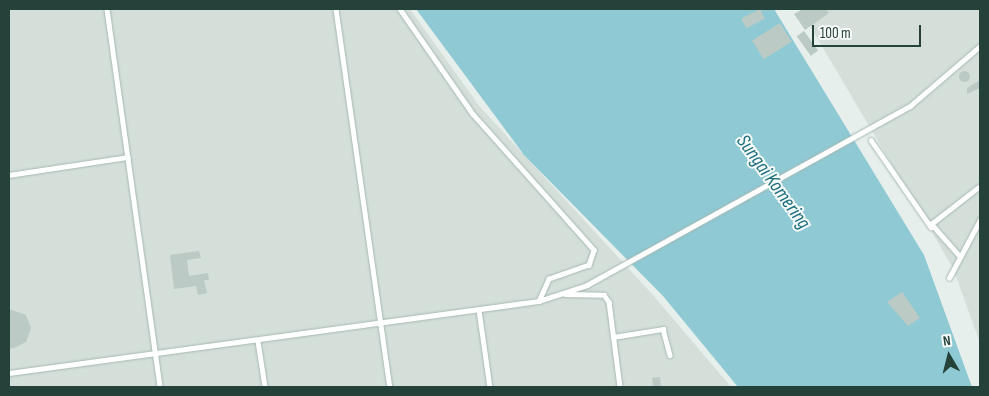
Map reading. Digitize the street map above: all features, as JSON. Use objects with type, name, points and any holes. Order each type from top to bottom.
[{"type":"lane","points":[[106,9],[160,387]]},
{"type":"lane","points":[[336,9],[390,387]]},
{"type":"lane","points":[[400,9],[473,114],[594,250],[589,265],[549,280],[539,301]]},
{"type":"lane","points":[[9,373],[156,355],[479,310],[539,301],[558,295],[624,268],[854,134],[910,106],[980,46]]},
{"type":"lane","points":[[871,140],[931,227],[960,257]]},
{"type":"lane","points":[[9,175],[128,157]]},
{"type":"lane","points":[[931,227],[934,220],[980,186]]},
{"type":"lane","points":[[948,278],[980,220]]},
{"type":"lane","points":[[558,295],[604,295],[613,336],[620,387]]},
{"type":"lane","points":[[479,310],[490,387]]},
{"type":"lane","points":[[613,336],[663,329],[670,355]]},
{"type":"lane","points":[[258,341],[265,387]]},
{"type":"shaded area","points":[[9,9],[410,9],[480,107],[653,295],[731,387],[9,387]]},
{"type":"shaded area","points":[[800,9],[980,9],[980,343],[953,268]]},
{"type":"water","name":"Sungai Komering","points":[[416,9],[774,9],[924,255],[972,387],[738,387],[663,296],[524,155]]},
{"type":"building","points":[[760,9],[765,19],[746,28],[741,19]]},
{"type":"building","points":[[803,9],[826,9],[829,13],[805,30],[794,14]]},
{"type":"building","points":[[780,23],[792,42],[764,59],[752,40]]},
{"type":"building","points":[[804,31],[818,50],[811,56],[797,36]]},
{"type":"building","points":[[964,70],[970,76],[964,82],[958,76]]},
{"type":"building","points":[[980,80],[980,88],[967,94],[967,88]]},
{"type":"building","points":[[199,251],[201,258],[187,260],[189,276],[208,273],[209,280],[204,280],[207,293],[198,295],[196,286],[174,289],[170,255]]},
{"type":"building","points":[[902,292],[920,318],[908,326],[887,302]]},
{"type":"building","points":[[9,309],[26,315],[31,328],[26,342],[9,349]]},
{"type":"building","points":[[660,377],[661,387],[653,387],[652,378]]}]
